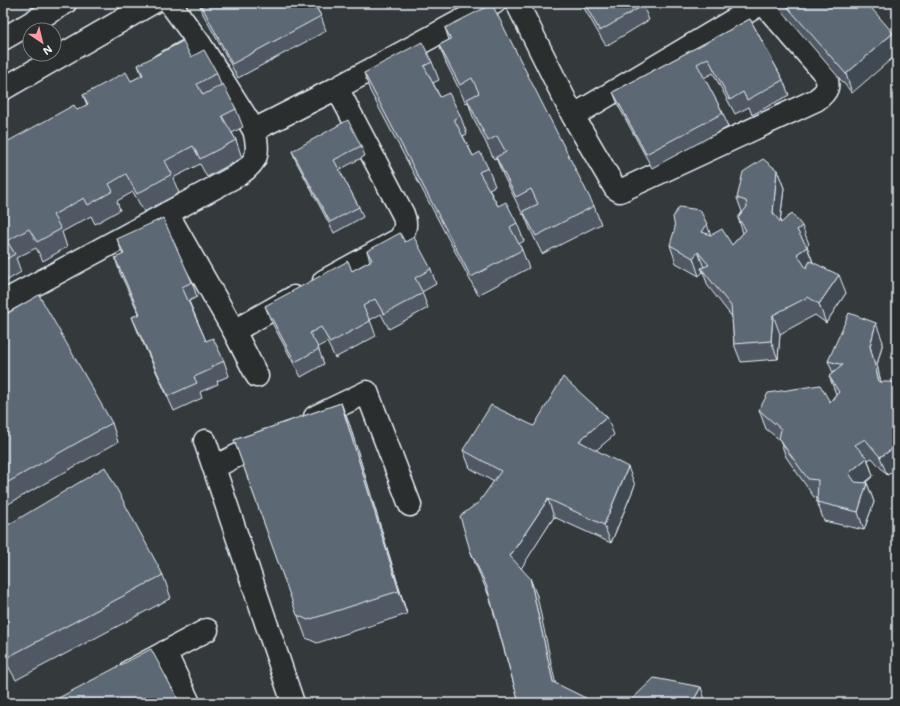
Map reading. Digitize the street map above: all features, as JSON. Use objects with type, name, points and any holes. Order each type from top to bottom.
[{"type":"street","points":[[3,39],[65,3]]},
{"type":"street","points":[[3,89],[152,3]]},
{"type":"street","points":[[3,302],[249,168],[256,156],[258,144],[254,130],[200,44],[170,3]]},
{"type":"street","points":[[254,130],[337,88],[494,3]]},
{"type":"street","points":[[518,3],[573,116],[615,188],[620,191],[816,100],[822,96],[826,90],[827,79],[824,73],[762,3],[573,116]]},
{"type":"street","points":[[146,74],[200,44]]},
{"type":"street","points":[[234,331],[400,239],[405,230],[406,222],[403,214],[337,88]]},
{"type":"street","points":[[167,212],[234,331],[257,376]]},
{"type":"street","points":[[214,467],[367,392],[410,505]]},
{"type":"street","points":[[205,441],[293,703]]},
{"type":"street","points":[[111,681],[206,630]]},
{"type":"street","points":[[165,652],[189,703]]},
{"type":"building","points":[[200,3],[314,3],[321,16],[232,64]]},
{"type":"building","points":[[584,3],[642,3],[644,5],[600,31]]},
{"type":"building","points":[[784,3],[867,3],[893,33],[846,74]]},
{"type":"building","points":[[492,4],[594,206],[536,236],[523,211],[538,204],[531,189],[516,197],[496,157],[506,152],[497,136],[488,141],[467,99],[479,93],[472,78],[460,85],[439,45],[451,39],[445,28]]},
{"type":"building","points":[[750,19],[783,80],[747,100],[743,92],[730,100],[708,58],[697,64],[723,113],[646,154],[613,92]]},
{"type":"building","points":[[183,41],[191,57],[204,50],[217,73],[197,84],[203,95],[223,84],[236,109],[222,116],[236,140],[200,159],[193,146],[165,161],[172,174],[137,194],[126,174],[109,184],[113,191],[88,205],[84,198],[53,215],[61,229],[37,242],[29,229],[7,241],[15,254],[3,261],[3,144],[74,105],[77,110],[88,104],[83,95],[126,72],[131,81],[143,75],[138,65]]},
{"type":"building","points":[[422,42],[432,62],[424,66],[440,97],[449,93],[460,115],[454,119],[473,156],[480,152],[488,168],[479,172],[498,206],[506,202],[517,223],[510,227],[522,250],[471,277],[364,73]]},
{"type":"building","points":[[348,120],[361,146],[334,160],[359,207],[330,222],[292,151]]},
{"type":"building","points":[[763,159],[777,170],[773,213],[781,223],[792,213],[802,226],[797,230],[807,247],[797,254],[806,268],[810,261],[839,275],[819,304],[808,297],[773,315],[771,341],[734,344],[731,306],[701,268],[709,265],[698,252],[693,258],[670,245],[675,228],[673,217],[679,207],[700,210],[707,224],[702,232],[711,235],[722,229],[732,245],[746,230],[738,218],[747,207],[746,201],[737,198],[743,172]]},
{"type":"building","points":[[163,218],[192,282],[182,287],[206,341],[213,338],[224,361],[211,367],[212,369],[194,377],[197,383],[168,396],[132,317],[140,314],[115,258],[124,254],[117,239]]},
{"type":"building","points":[[400,233],[405,242],[414,237],[431,269],[415,278],[423,293],[384,314],[375,299],[363,306],[370,321],[330,343],[321,327],[310,333],[319,349],[295,362],[265,306],[348,261],[352,271],[372,260],[367,251]]},
{"type":"building","points":[[39,295],[112,423],[3,485],[3,316]]},
{"type":"building","points":[[849,313],[876,323],[870,346],[879,382],[893,382],[897,390],[897,446],[880,457],[865,439],[855,445],[867,458],[849,473],[855,482],[867,483],[858,512],[817,502],[818,480],[808,479],[779,439],[781,429],[759,410],[768,393],[820,385],[830,402],[839,392],[829,376],[843,365],[828,361]]},
{"type":"building","points":[[563,377],[607,417],[579,441],[628,467],[604,525],[548,499],[510,556],[530,578],[553,682],[596,703],[519,703],[487,587],[470,550],[460,516],[479,502],[501,471],[463,450],[491,405],[534,426]]},
{"type":"building","points":[[341,403],[399,591],[308,620],[297,615],[234,440]]},
{"type":"building","points":[[105,467],[163,575],[8,657],[3,648],[3,528]]},
{"type":"building","points":[[151,649],[180,703],[49,703]]},
{"type":"building","points":[[654,678],[701,687],[692,703],[628,703]]}]
